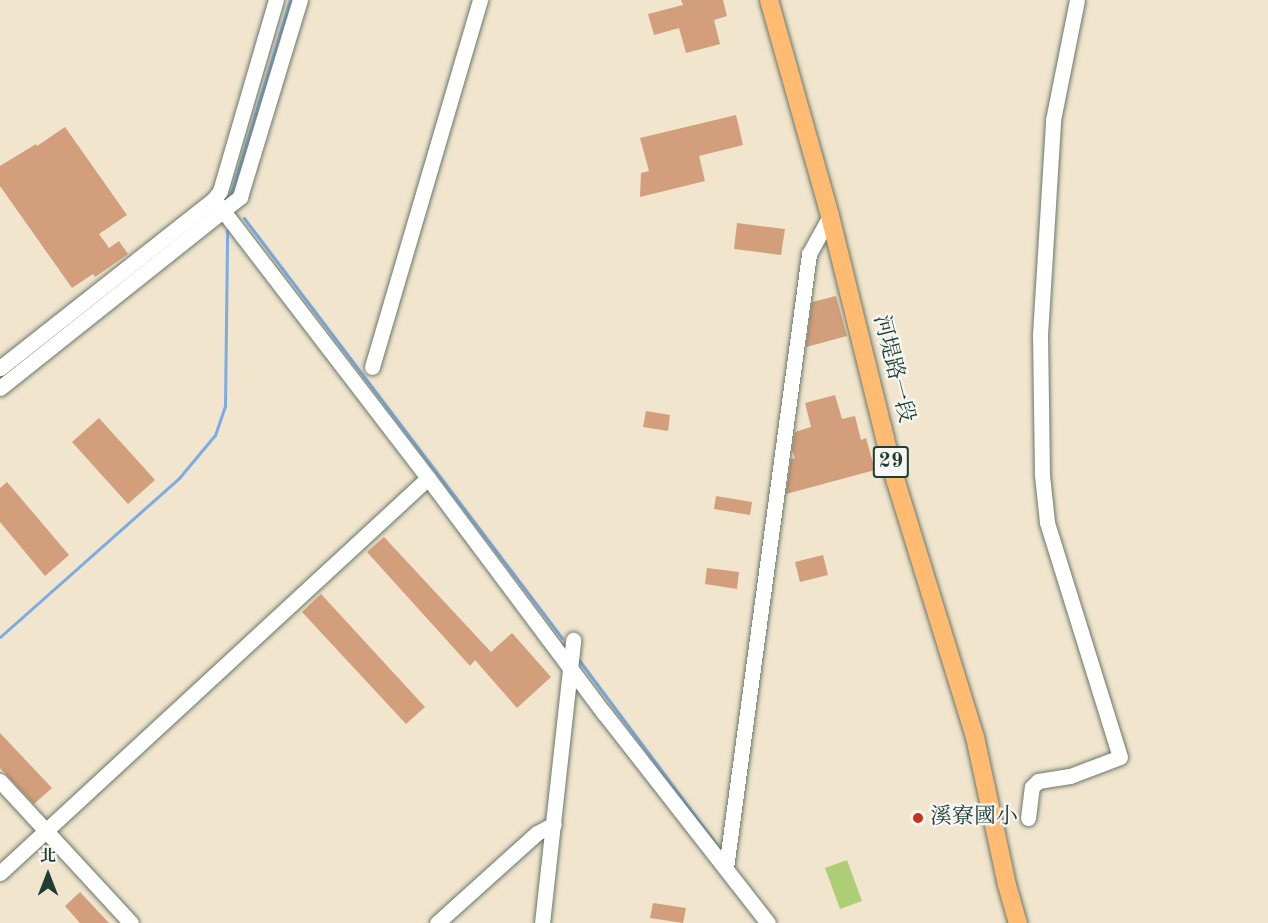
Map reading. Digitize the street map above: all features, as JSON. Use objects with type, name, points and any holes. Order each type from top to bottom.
[{"type":"main road","name":"河堤路一段","points":[[769,0],[830,216],[896,482],[975,737],[1007,885],[1018,923]]},
{"type":"street","points":[[276,0],[220,191],[219,204],[768,923]]},
{"type":"street","points":[[0,368],[219,204],[240,197],[300,0]]},
{"type":"street","points":[[372,367],[480,0]]},
{"type":"street","points":[[1028,818],[1032,787],[1038,781],[1070,776],[1120,757],[1047,522],[1042,475],[1040,335],[1053,120],[1077,0]]},
{"type":"street","points":[[0,388],[219,204]]},
{"type":"street","points":[[726,868],[809,254],[830,216]]},
{"type":"street","points":[[0,873],[428,478]]},
{"type":"street","points":[[542,923],[573,640]]},
{"type":"street","points":[[0,781],[131,923]]},
{"type":"street","points":[[437,923],[537,833],[554,824]]},
{"type":"green space","points":[[847,860],[862,901],[840,909],[825,868]]},
{"type":"building","points":[[681,0],[723,0],[727,16],[714,20],[720,44],[686,53],[679,28],[654,35],[648,14],[683,5]]},
{"type":"building","points":[[736,115],[743,145],[699,156],[705,181],[640,197],[641,173],[649,171],[640,138]]},
{"type":"building","points":[[65,127],[127,215],[99,234],[109,248],[119,241],[128,254],[95,277],[93,274],[72,288],[0,186],[0,166],[36,144],[37,146]]},
{"type":"building","points":[[737,223],[785,229],[781,255],[734,249]]},
{"type":"building","points":[[836,296],[847,336],[806,347],[812,302]]},
{"type":"building","points":[[835,395],[842,419],[855,416],[861,440],[866,438],[875,470],[786,494],[791,459],[795,458],[792,450],[795,432],[811,427],[805,403]]},
{"type":"building","points":[[646,411],[670,415],[668,431],[643,427]]},
{"type":"building","points":[[99,418],[155,480],[128,504],[72,442]]},
{"type":"building","points":[[7,482],[69,555],[45,576],[0,522],[0,488]]},
{"type":"building","points":[[716,496],[752,502],[750,515],[714,509]]},
{"type":"building","points":[[384,537],[491,652],[512,633],[551,677],[517,708],[475,660],[470,666],[367,552]]},
{"type":"building","points":[[823,555],[828,575],[800,582],[795,562]]},
{"type":"building","points":[[707,568],[739,572],[737,589],[705,584]]},
{"type":"building","points":[[321,594],[425,707],[406,724],[302,612]]},
{"type":"building","points":[[0,733],[52,788],[34,804],[0,768]]},
{"type":"building","points":[[80,892],[109,923],[80,923],[65,906]]},
{"type":"building","points":[[653,903],[686,908],[683,923],[650,918]]},
{"type":"waterway","points":[[230,197],[290,0]]},
{"type":"waterway","points":[[244,218],[562,638]]},
{"type":"waterway","points":[[0,637],[179,478],[215,435],[225,406],[227,230]]},
{"type":"waterway","points":[[579,660],[716,844]]},
{"type":"place","name":"溪寮國小","points":[[918,818]]}]
